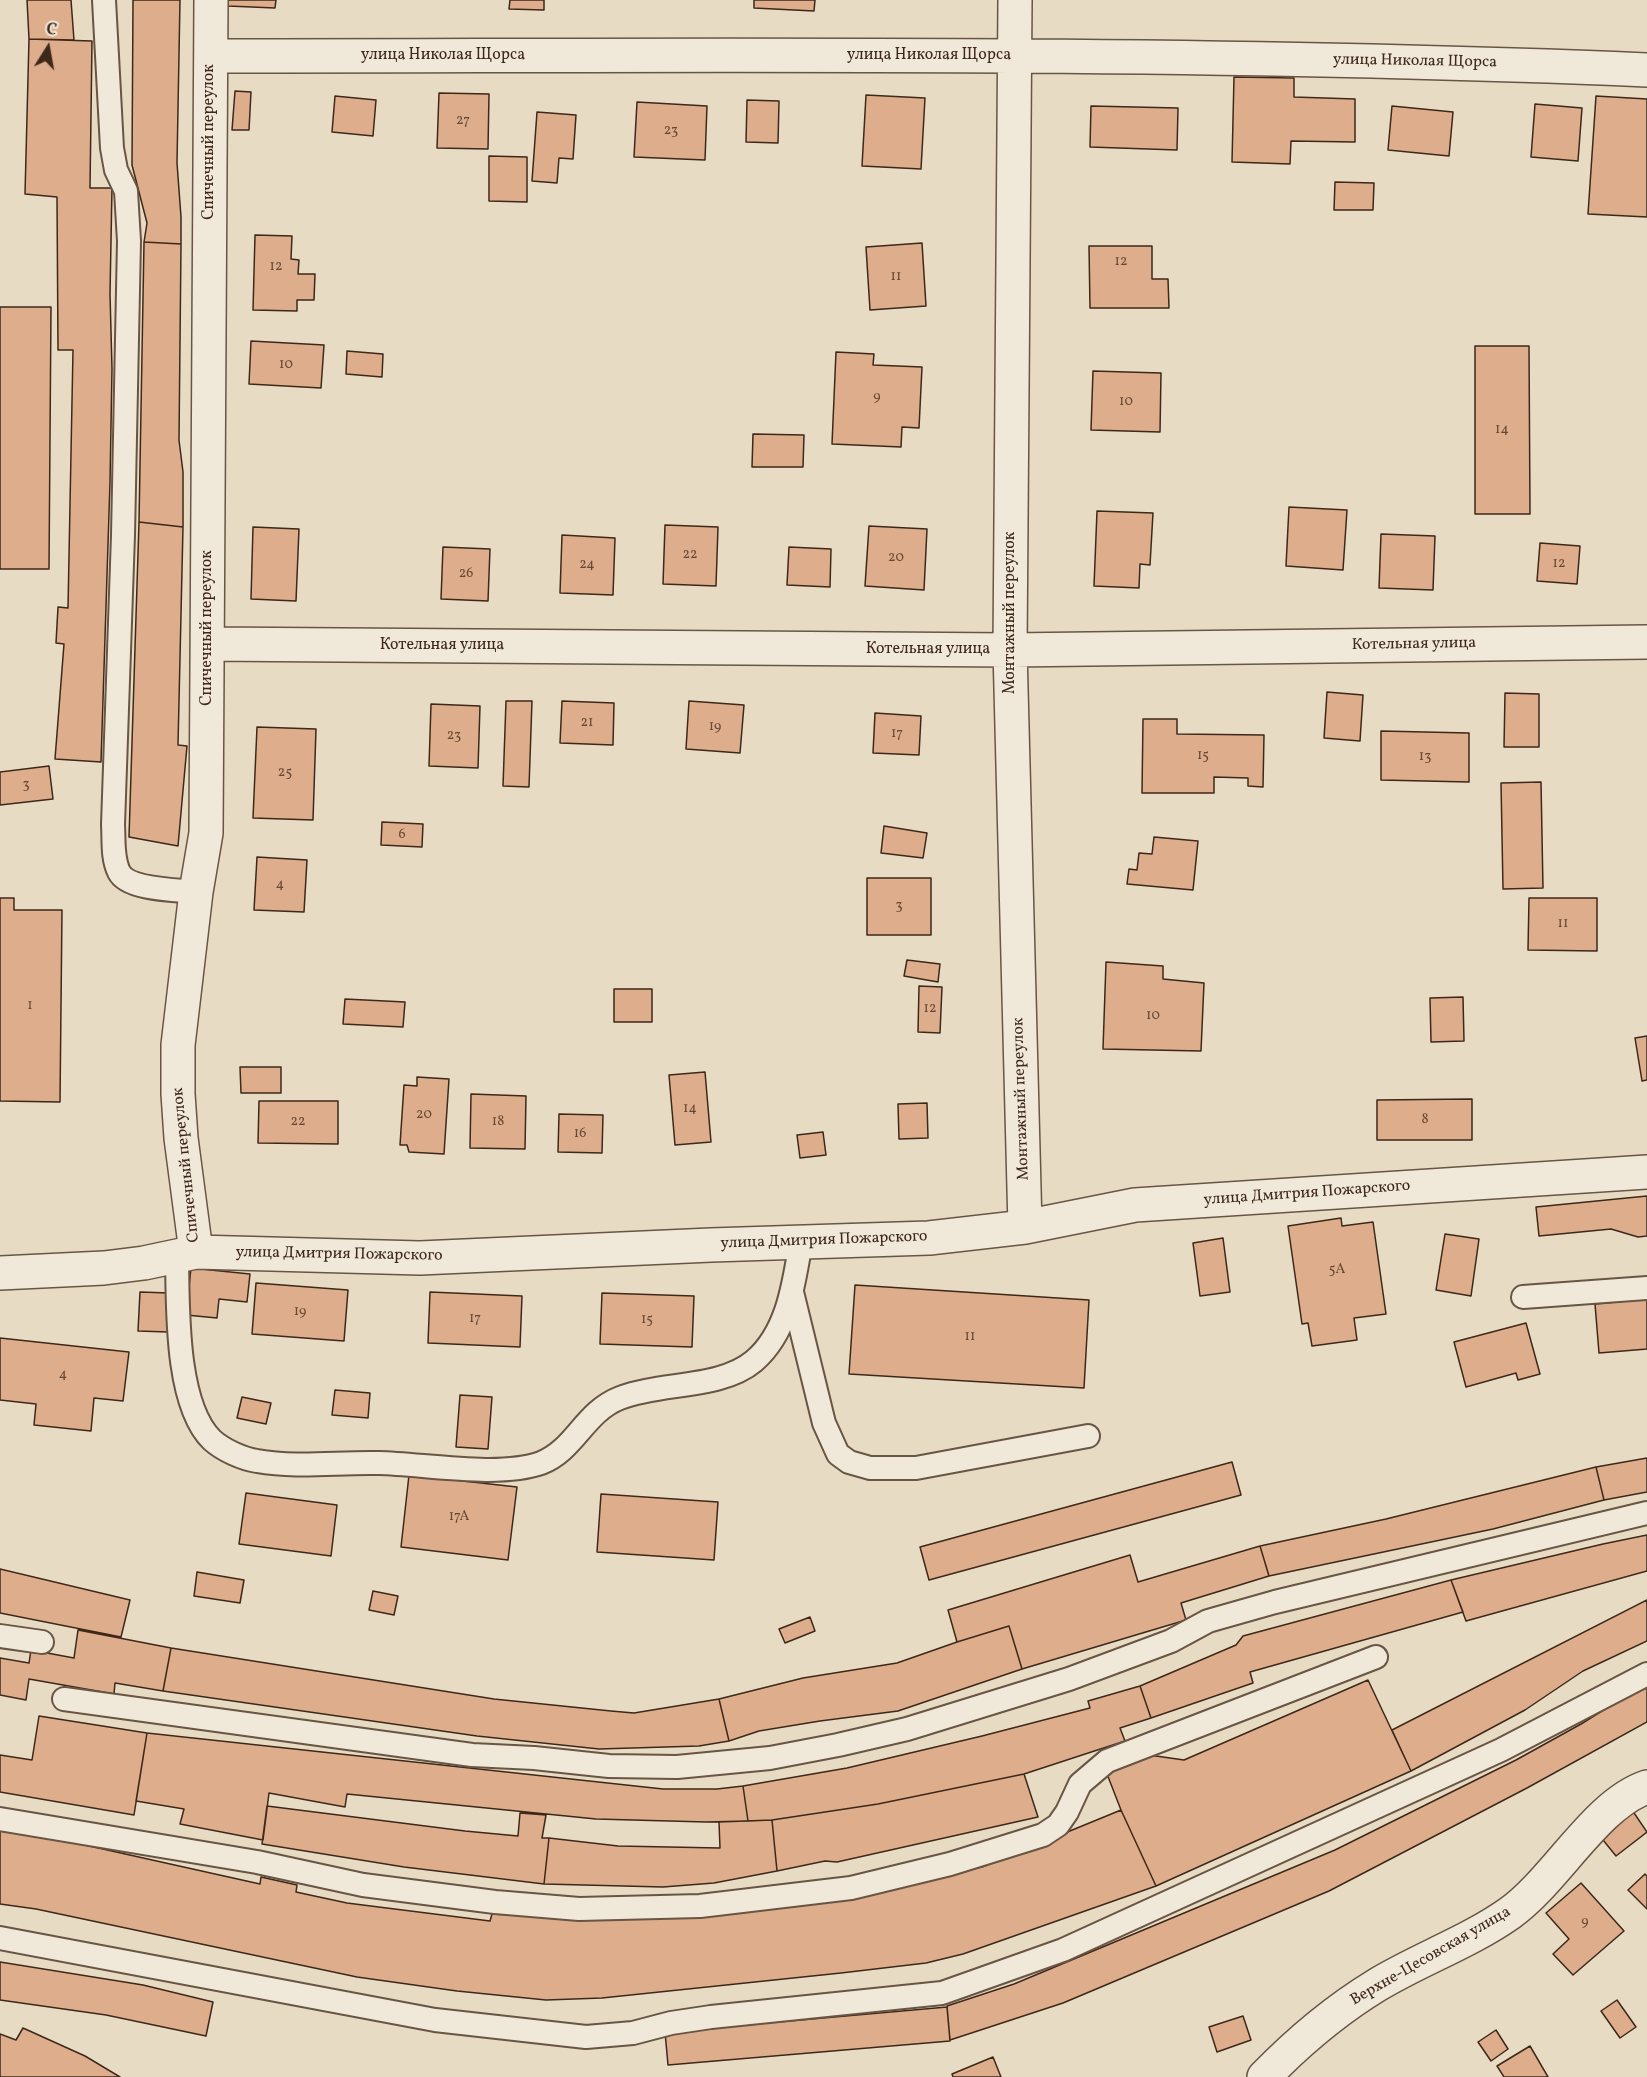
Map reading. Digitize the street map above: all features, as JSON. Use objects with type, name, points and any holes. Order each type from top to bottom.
[{"type":"street","name":"Спичечный переулок","points":[[186,1254],[178,1094],[178,1045],[196,892],[206,833],[211,0]]},
{"type":"street","name":"Монтажный переулок","points":[[1014,0],[1010,650],[1025,1227]]},
{"type":"street","name":"улица Николая Щорса","points":[[211,56],[1014,56],[1449,62],[1647,70]]},
{"type":"street","name":"Котельная улица","points":[[208,644],[1010,650],[1647,642]]},
{"type":"street","name":"улица Дмитрия Пожарского","points":[[0,1273],[104,1268],[144,1263],[186,1254],[420,1258],[801,1241],[929,1238],[1025,1227],[1135,1205],[1647,1172]]},
{"type":"street","name":"Верхне-Цесовская улица","points":[[1264,2077],[1326,2020],[1378,1985],[1477,1934],[1510,1913],[1537,1890],[1603,1816],[1624,1799],[1647,1787]]},
{"type":"lane","points":[[104,0],[112,148],[116,170],[126,191],[129,241],[114,857],[120,874],[134,884],[196,892]]},
{"type":"lane","points":[[186,1254],[179,1334],[194,1410],[212,1440],[224,1449],[254,1461],[296,1466],[375,1463],[417,1464],[464,1469],[523,1467],[542,1462],[558,1453],[572,1440],[585,1422],[604,1406],[621,1397],[674,1385],[723,1378],[741,1371],[755,1360],[778,1330],[792,1291],[801,1241]]},
{"type":"lane","points":[[1523,1298],[1647,1288]]},
{"type":"lane","points":[[792,1291],[824,1423],[838,1454],[849,1462],[870,1468],[916,1468],[1088,1436]]},
{"type":"lane","points":[[64,1699],[472,1755],[534,1758],[609,1766],[654,1767],[771,1758],[861,1740],[955,1715],[1069,1679],[1171,1641],[1208,1621],[1275,1602],[1647,1513]]},
{"type":"lane","points":[[0,1636],[42,1642]]},
{"type":"lane","points":[[0,1819],[245,1860],[363,1885],[495,1902],[579,1909],[700,1905],[850,1888],[950,1864],[1042,1835],[1058,1825],[1080,1784],[1107,1761],[1376,1657]]},
{"type":"lane","points":[[0,1938],[435,2020],[586,2037],[633,2033],[671,2023],[711,2017],[942,1993],[1063,1950],[1501,1750],[1647,1674]]},
{"type":"building","points":[[27,0],[71,0],[74,40],[29,39]]},
{"type":"building","points":[[133,0],[180,0],[177,163],[181,244],[144,242],[147,223],[132,165]]},
{"type":"building","points":[[228,0],[276,0],[275,8],[228,6]]},
{"type":"building","points":[[510,0],[544,0],[544,10],[509,9]]},
{"type":"building","points":[[754,0],[815,0],[814,11],[754,8]]},
{"type":"building","points":[[29,39],[92,41],[90,188],[112,188],[110,482],[101,762],[55,759],[64,644],[56,643],[58,607],[68,608],[73,350],[58,350],[57,197],[25,194]]},
{"type":"building","points":[[1234,77],[1294,78],[1294,97],[1355,99],[1355,142],[1291,141],[1290,164],[1232,162]]},
{"type":"building","points":[[235,91],[251,92],[249,130],[232,130]]},
{"type":"building","points":[[439,93],[489,94],[488,149],[437,148]]},
{"type":"building","points":[[866,95],[925,98],[921,169],[862,166]]},
{"type":"building","points":[[335,96],[376,100],[373,136],[332,132]]},
{"type":"building","points":[[1596,96],[1647,99],[1647,217],[1588,214]]},
{"type":"building","points":[[747,100],[779,101],[778,143],[746,142]]},
{"type":"building","points":[[637,102],[707,106],[705,160],[634,157]]},
{"type":"building","points":[[1535,104],[1582,108],[1578,161],[1531,157]]},
{"type":"building","points":[[1091,106],[1178,108],[1177,150],[1090,147]]},
{"type":"building","points":[[1392,106],[1453,112],[1449,156],[1388,150]]},
{"type":"building","points":[[537,112],[576,115],[573,159],[559,158],[557,183],[532,181]]},
{"type":"building","points":[[489,156],[527,157],[527,202],[489,201]]},
{"type":"building","points":[[1335,182],[1374,183],[1373,210],[1334,210]]},
{"type":"building","points":[[255,235],[292,236],[291,259],[299,260],[298,274],[315,274],[314,300],[297,300],[297,311],[253,310]]},
{"type":"building","points":[[144,242],[181,244],[179,440],[183,472],[183,527],[139,522]]},
{"type":"building","points":[[922,243],[926,306],[870,310],[866,247]]},
{"type":"building","points":[[1089,246],[1152,246],[1152,279],[1168,279],[1169,308],[1090,308]]},
{"type":"building","points":[[0,307],[51,307],[49,569],[0,569]]},
{"type":"building","points":[[251,341],[324,345],[321,388],[249,384]]},
{"type":"building","points":[[1475,346],[1529,346],[1530,514],[1475,514]]},
{"type":"building","points":[[347,351],[383,354],[382,377],[346,374]]},
{"type":"building","points":[[836,352],[874,354],[873,365],[922,367],[919,428],[902,427],[901,447],[832,444]]},
{"type":"building","points":[[1093,371],[1161,373],[1160,432],[1091,430]]},
{"type":"building","points":[[753,434],[804,435],[803,467],[752,467]]},
{"type":"building","points":[[1289,507],[1347,510],[1343,570],[1286,566]]},
{"type":"building","points":[[1097,511],[1153,513],[1150,565],[1140,564],[1139,588],[1094,586]]},
{"type":"building","points":[[139,522],[183,527],[178,745],[187,746],[178,846],[129,837]]},
{"type":"building","points":[[665,525],[718,527],[716,586],[663,584]]},
{"type":"building","points":[[869,526],[927,529],[924,590],[865,586]]},
{"type":"building","points":[[253,527],[299,529],[296,601],[251,599]]},
{"type":"building","points":[[1381,534],[1435,536],[1433,590],[1379,588]]},
{"type":"building","points":[[562,535],[615,538],[613,595],[560,593]]},
{"type":"building","points":[[1540,543],[1580,546],[1577,584],[1537,581]]},
{"type":"building","points":[[443,547],[490,549],[488,601],[441,599]]},
{"type":"building","points":[[789,547],[831,549],[830,587],[787,585]]},
{"type":"building","points":[[1327,692],[1363,695],[1360,741],[1324,738]]},
{"type":"building","points":[[1505,693],[1539,694],[1539,747],[1504,747]]},
{"type":"building","points":[[506,701],[532,701],[529,787],[503,786]]},
{"type":"building","points":[[562,701],[614,703],[613,745],[560,743]]},
{"type":"building","points":[[689,701],[744,705],[740,753],[686,749]]},
{"type":"building","points":[[431,704],[480,706],[478,768],[429,766]]},
{"type":"building","points":[[875,713],[921,716],[919,755],[873,753]]},
{"type":"building","points":[[1143,719],[1177,719],[1177,734],[1264,735],[1263,787],[1248,786],[1248,778],[1214,777],[1214,793],[1142,793]]},
{"type":"building","points":[[257,727],[316,729],[313,820],[253,818]]},
{"type":"building","points":[[1381,731],[1469,733],[1469,782],[1381,780]]},
{"type":"building","points":[[49,766],[53,799],[0,805],[0,772]]},
{"type":"building","points":[[1541,782],[1543,888],[1503,889],[1501,783]]},
{"type":"building","points":[[382,822],[423,824],[422,847],[381,845]]},
{"type":"building","points":[[884,826],[927,833],[923,858],[881,853]]},
{"type":"building","points":[[1154,837],[1198,841],[1193,890],[1127,884],[1129,869],[1137,870],[1139,853],[1152,854]]},
{"type":"building","points":[[257,857],[307,860],[304,912],[254,910]]},
{"type":"building","points":[[867,878],[931,878],[931,935],[867,935]]},
{"type":"building","points":[[0,898],[14,898],[14,910],[62,910],[60,1102],[0,1101]]},
{"type":"building","points":[[1529,898],[1597,898],[1597,951],[1528,950]]},
{"type":"building","points":[[907,960],[940,964],[938,982],[904,976]]},
{"type":"building","points":[[1106,962],[1163,966],[1163,979],[1204,983],[1201,1051],[1103,1049]]},
{"type":"building","points":[[919,986],[942,987],[940,1033],[918,1032]]},
{"type":"building","points":[[614,989],[652,989],[652,1022],[614,1022]]},
{"type":"building","points":[[1463,997],[1464,1041],[1431,1042],[1430,998]]},
{"type":"building","points":[[345,999],[405,1002],[403,1027],[343,1024]]},
{"type":"building","points":[[1647,1036],[1647,1080],[1642,1081],[1635,1038]]},
{"type":"building","points":[[240,1067],[281,1067],[281,1093],[241,1093]]},
{"type":"building","points":[[705,1072],[711,1142],[675,1145],[669,1075]]},
{"type":"building","points":[[417,1077],[449,1079],[444,1154],[409,1152],[407,1145],[400,1145],[404,1085],[417,1086]]},
{"type":"building","points":[[471,1094],[526,1096],[525,1149],[470,1148]]},
{"type":"building","points":[[1472,1099],[1472,1140],[1377,1140],[1377,1100]]},
{"type":"building","points":[[259,1101],[338,1101],[338,1144],[258,1143]]},
{"type":"building","points":[[927,1103],[928,1138],[899,1139],[898,1104]]},
{"type":"building","points":[[559,1114],[603,1115],[602,1153],[558,1152]]},
{"type":"building","points":[[823,1132],[826,1155],[800,1158],[797,1135]]},
{"type":"building","points":[[1647,1196],[1647,1236],[1638,1237],[1611,1229],[1539,1236],[1536,1207]]},
{"type":"building","points":[[1341,1218],[1342,1226],[1373,1222],[1386,1314],[1354,1318],[1357,1340],[1312,1346],[1308,1323],[1302,1324],[1288,1226]]},
{"type":"building","points":[[1445,1234],[1479,1239],[1471,1296],[1436,1290]]},
{"type":"building","points":[[1223,1238],[1230,1292],[1200,1296],[1193,1243]]},
{"type":"building","points":[[191,1268],[250,1274],[247,1302],[219,1299],[217,1318],[186,1315]]},
{"type":"building","points":[[256,1283],[348,1290],[344,1341],[252,1334]]},
{"type":"building","points":[[855,1285],[1089,1300],[1084,1388],[849,1374]]},
{"type":"building","points":[[140,1292],[169,1293],[168,1332],[138,1331]]},
{"type":"building","points":[[430,1292],[522,1296],[520,1347],[428,1343]]},
{"type":"building","points":[[602,1293],[694,1296],[692,1347],[600,1344]]},
{"type":"building","points":[[1647,1299],[1647,1349],[1599,1353],[1595,1304]]},
{"type":"building","points":[[1526,1323],[1540,1374],[1518,1380],[1516,1373],[1466,1387],[1454,1342]]},
{"type":"building","points":[[0,1338],[129,1352],[123,1401],[94,1398],[91,1431],[34,1425],[36,1404],[0,1400]]},
{"type":"building","points":[[335,1390],[370,1393],[368,1418],[332,1415]]},
{"type":"building","points":[[460,1395],[492,1397],[488,1449],[456,1447]]},
{"type":"building","points":[[242,1397],[271,1403],[266,1424],[237,1418]]},
{"type":"building","points":[[1647,1458],[1647,1492],[1604,1500],[1596,1467]]},
{"type":"building","points":[[1232,1462],[1241,1495],[929,1580],[920,1547]]},
{"type":"building","points":[[1596,1467],[1604,1500],[1493,1529],[1269,1576],[1260,1546],[1386,1519]]},
{"type":"building","points":[[409,1475],[517,1487],[508,1560],[401,1547]]},
{"type":"building","points":[[246,1493],[337,1505],[331,1556],[239,1544]]},
{"type":"building","points":[[601,1494],[718,1502],[714,1560],[597,1552]]},
{"type":"building","points":[[1647,1535],[1647,1571],[1466,1621],[1451,1580],[1603,1544]]},
{"type":"building","points":[[1260,1546],[1269,1576],[1181,1603],[1186,1620],[1022,1669],[1009,1626],[957,1642],[948,1610],[1130,1555],[1138,1582]]},
{"type":"building","points":[[0,1569],[130,1600],[121,1637],[0,1613]]},
{"type":"building","points":[[197,1572],[244,1580],[240,1603],[194,1596]]},
{"type":"building","points":[[1451,1580],[1463,1612],[1250,1672],[1253,1683],[1151,1718],[1140,1686],[1236,1645],[1243,1636]]},
{"type":"building","points":[[373,1591],[398,1596],[394,1615],[369,1610]]},
{"type":"building","points":[[1647,1600],[1647,1641],[1583,1671],[1525,1710],[1411,1771],[1392,1730]]},
{"type":"building","points":[[810,1617],[815,1631],[785,1643],[779,1629]]},
{"type":"building","points":[[1009,1626],[1022,1669],[898,1711],[759,1731],[729,1741],[719,1699],[803,1678],[897,1663]]},
{"type":"building","points":[[78,1630],[171,1648],[163,1691],[115,1683],[114,1694],[29,1679],[26,1700],[0,1695],[0,1658],[29,1663],[31,1650],[74,1658]]},
{"type":"building","points":[[171,1648],[494,1699],[611,1711],[634,1713],[719,1699],[729,1741],[699,1746],[599,1749],[477,1736],[163,1691]]},
{"type":"building","points":[[1368,1680],[1411,1771],[1156,1886],[1107,1774],[1149,1755],[1184,1760]]},
{"type":"building","points":[[1647,1683],[1647,1722],[1527,1788],[1329,1891],[1063,2003],[950,2040],[947,2006],[1014,1984],[1335,1850],[1516,1760],[1581,1724]]},
{"type":"building","points":[[1140,1686],[1151,1718],[1120,1728],[1125,1741],[1024,1774],[878,1804],[772,1820],[748,1821],[743,1786],[847,1768],[982,1736],[1090,1708],[1088,1701]]},
{"type":"building","points":[[39,1716],[147,1733],[134,1815],[0,1792],[0,1755],[32,1760]]},
{"type":"building","points":[[147,1733],[663,1789],[717,1789],[743,1786],[748,1821],[596,1819],[347,1794],[345,1807],[269,1793],[263,1840],[180,1824],[184,1809],[136,1801]]},
{"type":"building","points":[[1024,1774],[1038,1817],[837,1862],[825,1861],[777,1871],[772,1820],[878,1804]]},
{"type":"building","points":[[267,1806],[518,1836],[520,1813],[546,1815],[542,1838],[549,1838],[544,1884],[404,1867],[262,1844]]},
{"type":"building","points":[[1121,1810],[1156,1886],[963,1954],[926,1963],[602,1998],[546,2000],[457,1991],[357,1977],[36,1909],[0,1904],[0,1831],[49,1837],[260,1884],[261,1877],[297,1885],[296,1892],[347,1903],[490,1921],[492,1914],[591,1919],[647,1918],[806,1905],[982,1867]]},
{"type":"building","points":[[1632,1810],[1647,1832],[1616,1856],[1599,1835]]},
{"type":"building","points":[[772,1820],[777,1871],[714,1883],[663,1887],[544,1884],[549,1838],[618,1846],[720,1848],[719,1822]]},
{"type":"building","points":[[1645,1874],[1647,1876],[1647,1909],[1628,1890]]},
{"type":"building","points":[[1581,1883],[1624,1931],[1573,1975],[1553,1954],[1569,1939],[1546,1913]]},
{"type":"building","points":[[0,1962],[143,1985],[213,2002],[206,2036],[106,2015],[0,2000]]},
{"type":"building","points":[[1617,2000],[1636,2027],[1620,2038],[1601,2011]]},
{"type":"building","points":[[947,2007],[950,2041],[668,2065],[665,2032]]},
{"type":"building","points":[[1243,2016],[1251,2040],[1217,2052],[1209,2027]]},
{"type":"building","points":[[23,2028],[85,2056],[120,2077],[0,2077],[0,2034],[16,2040]]},
{"type":"building","points":[[1496,2030],[1508,2049],[1491,2061],[1478,2042]]},
{"type":"building","points":[[1530,2046],[1548,2077],[1504,2077],[1497,2066]]},
{"type":"building","points":[[993,2057],[1001,2077],[953,2077],[952,2074]]}]
